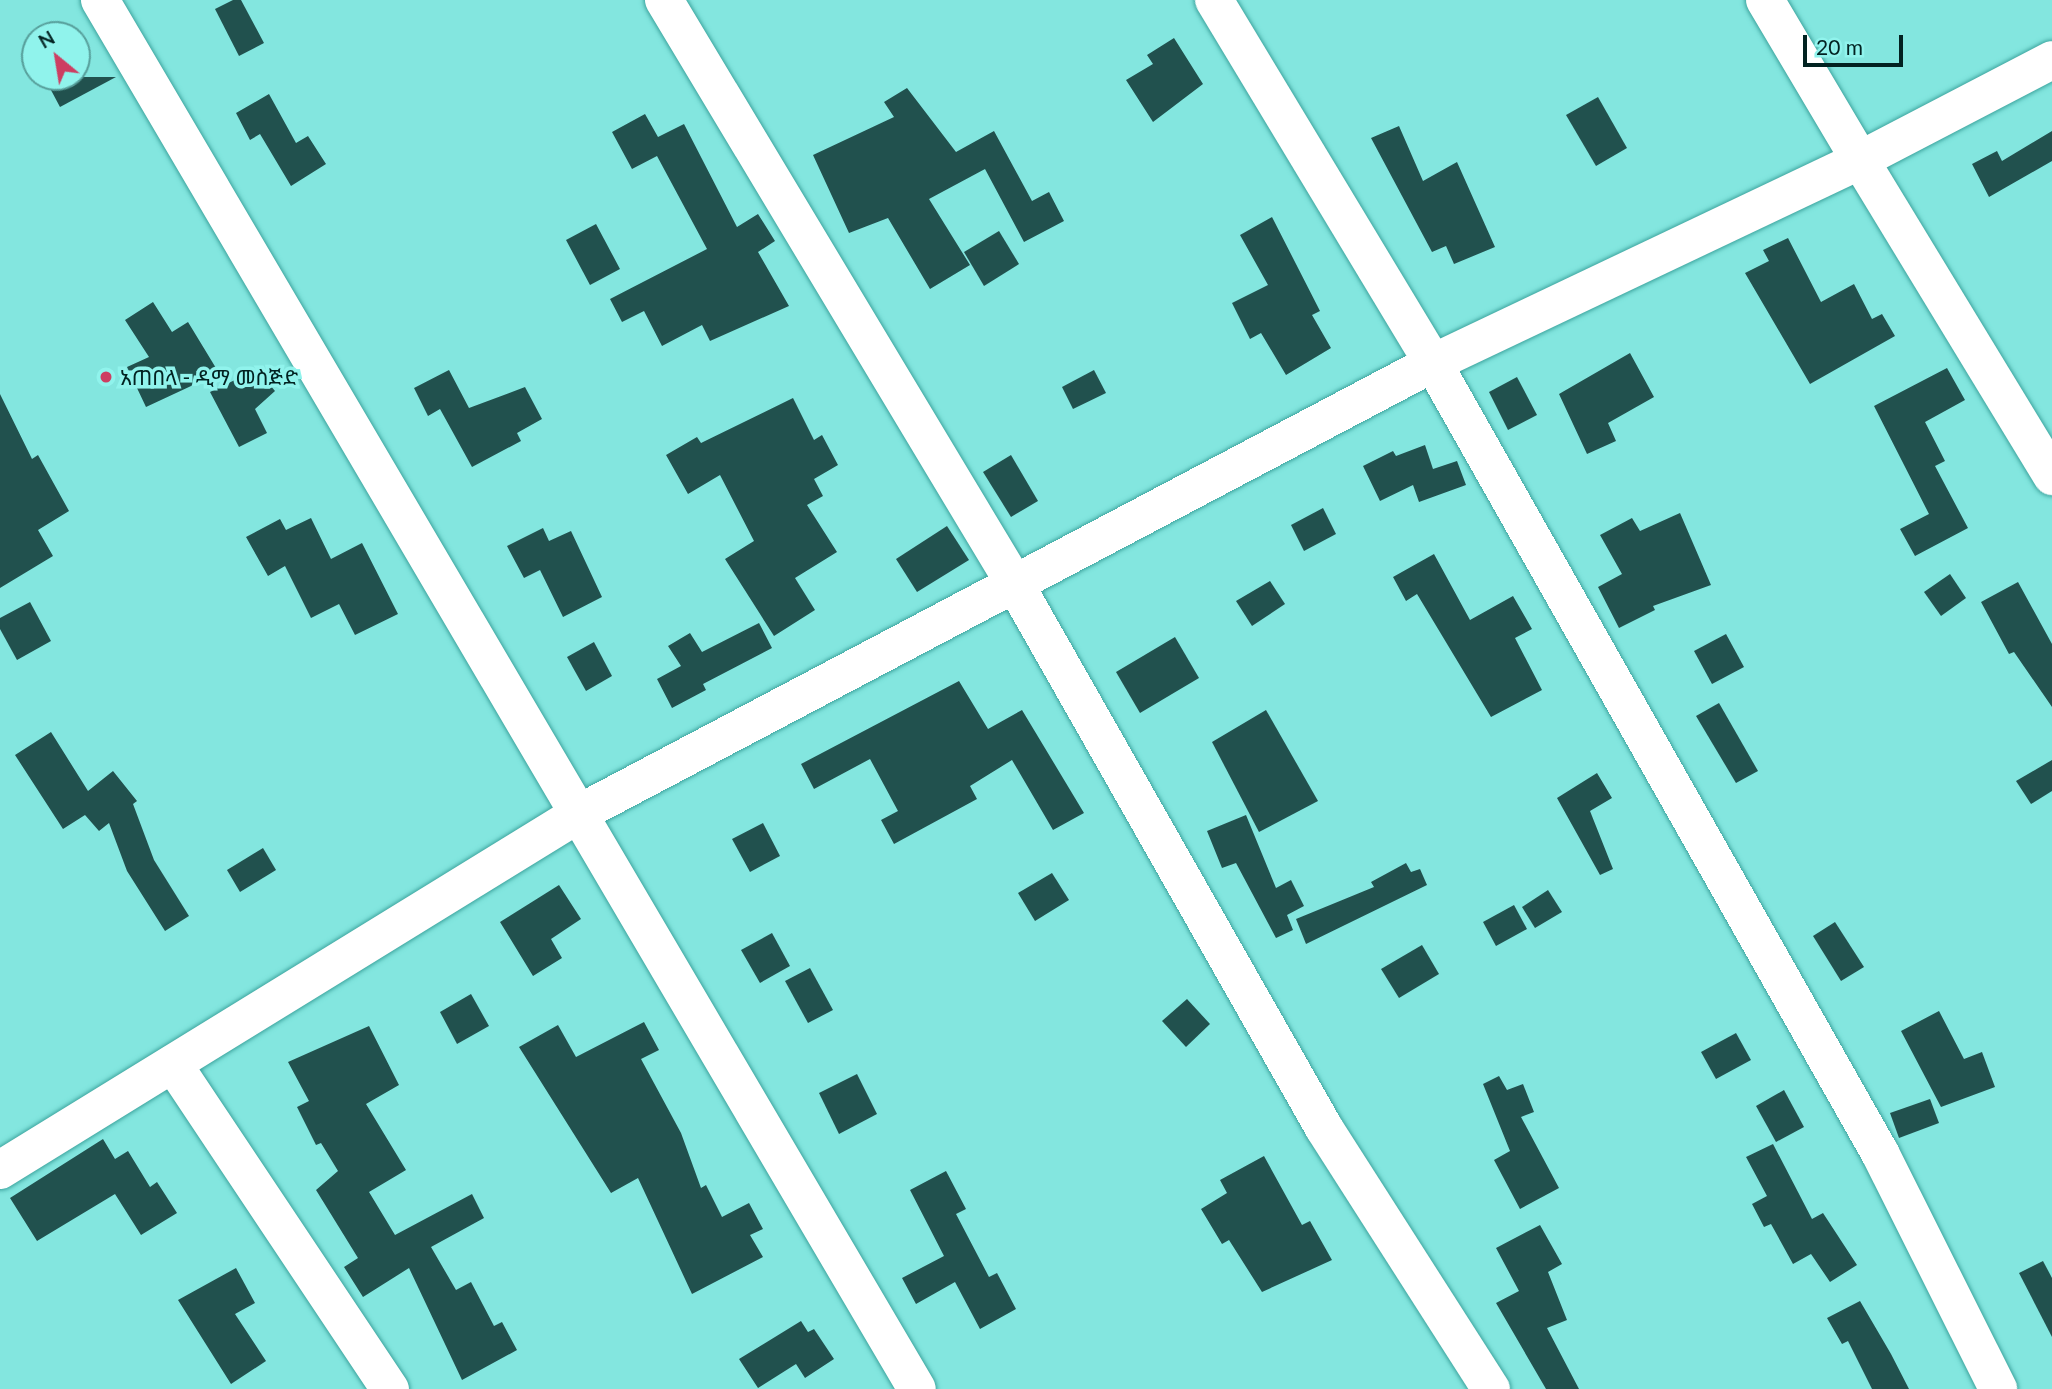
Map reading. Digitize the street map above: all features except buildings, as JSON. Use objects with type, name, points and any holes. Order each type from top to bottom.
[{"type":"street","points":[[100,0],[917,1389]]},
{"type":"street","points":[[664,0],[1016,586],[1324,1128],[1491,1389]]},
{"type":"street","points":[[1214,0],[1433,363],[1880,1153],[1998,1389]]},
{"type":"street","points":[[1765,0],[2052,476]]},
{"type":"street","points":[[0,1170],[580,813],[1016,586],[1433,363],[1860,160],[2052,60]]},
{"type":"street","points":[[173,1064],[390,1389]]},
{"type":"place","name":"አጠበላ - ዲማ መስጅድ","points":[[106,377]]}]
